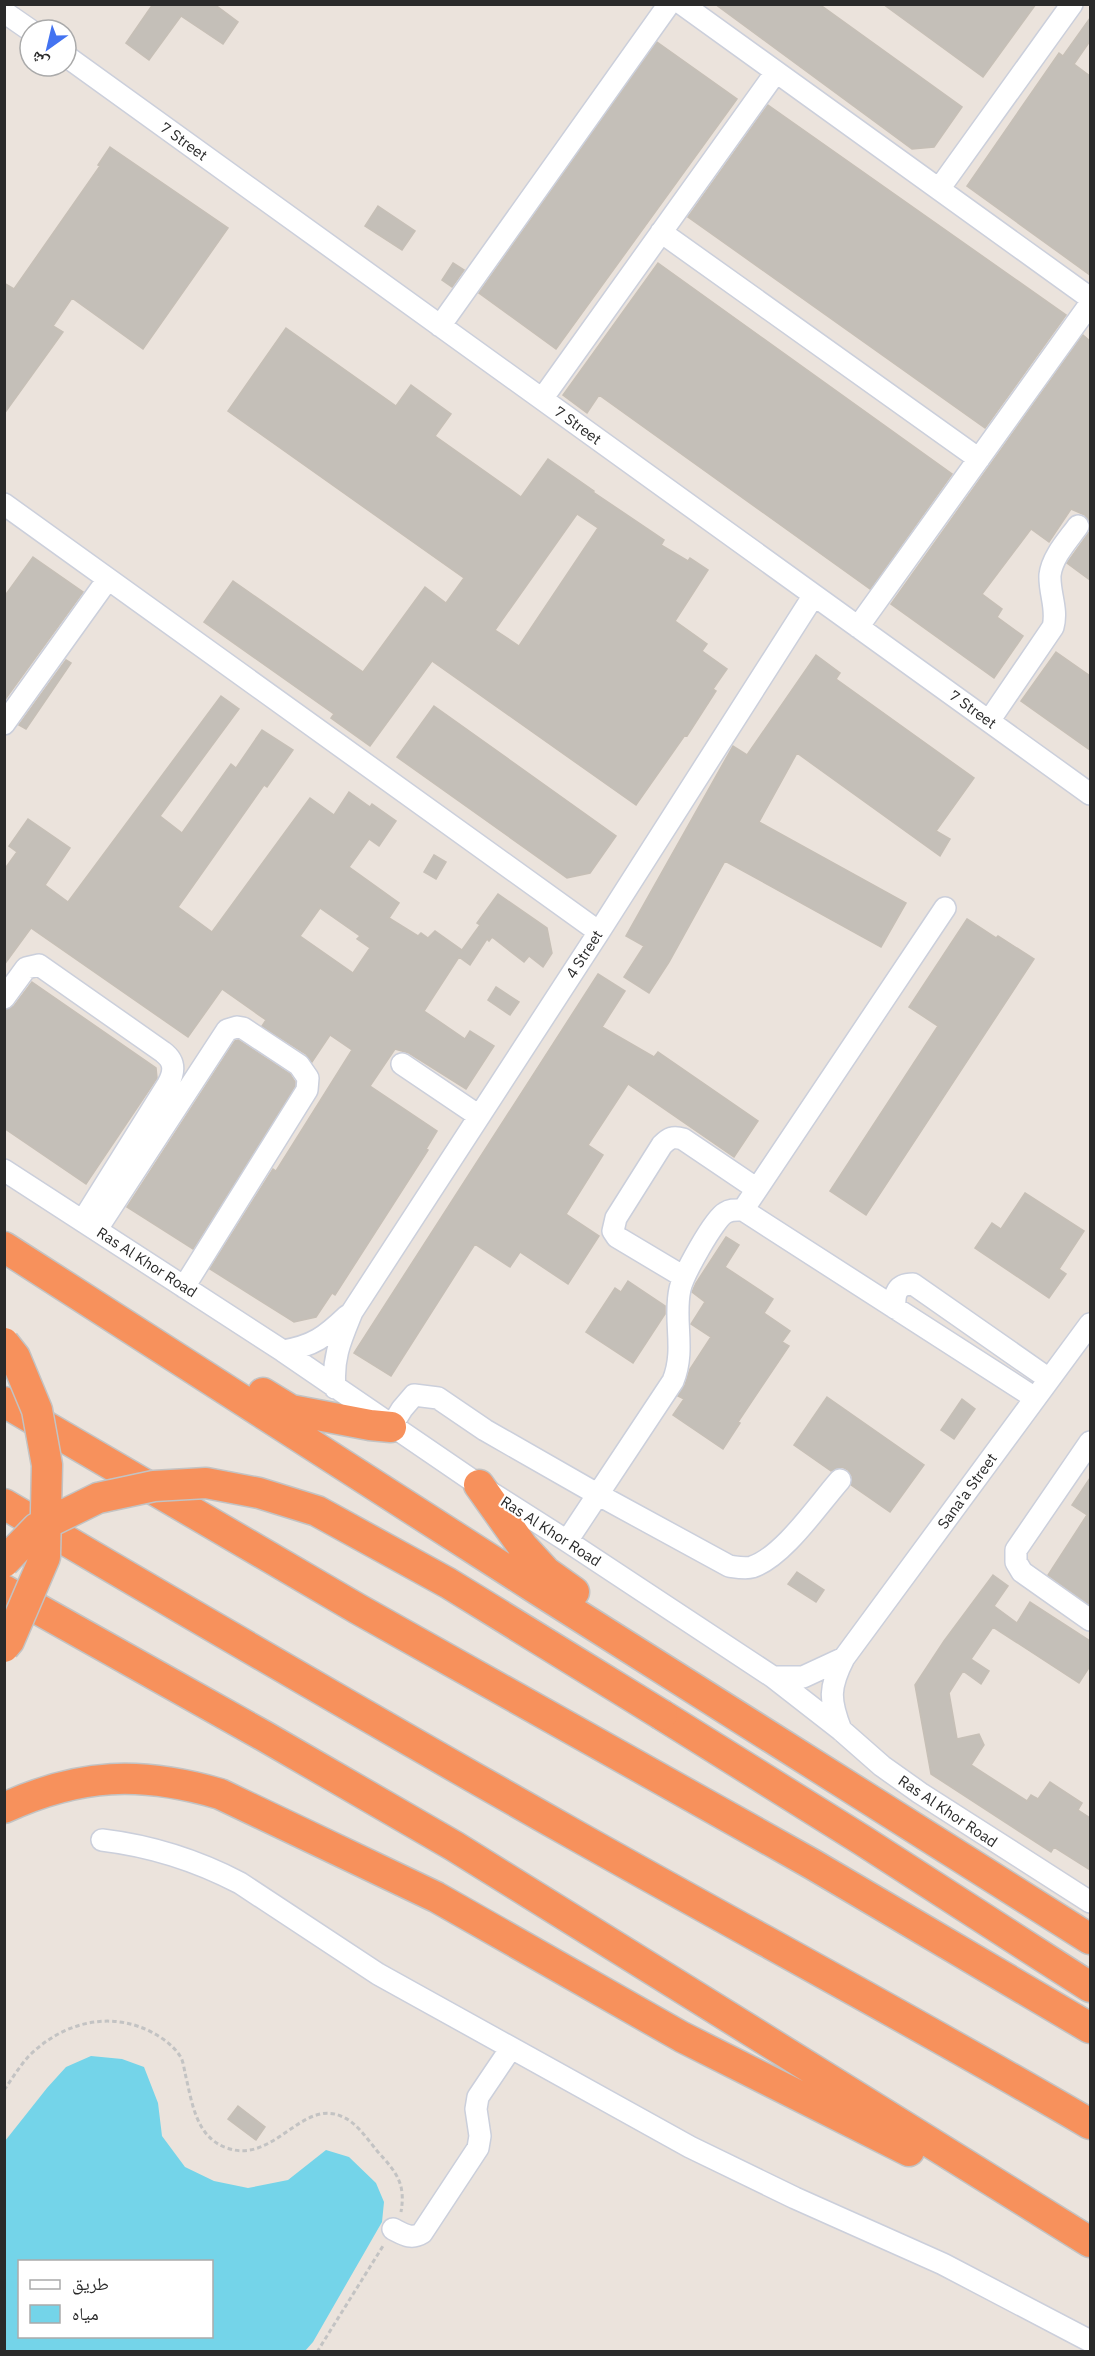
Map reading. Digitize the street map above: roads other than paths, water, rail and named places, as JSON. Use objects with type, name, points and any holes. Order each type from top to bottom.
[{"type":"highway","points":[[4,1247],[538,1590],[836,1776],[1090,1939]]},
{"type":"highway","points":[[4,1343],[15,1357],[37,1410],[47,1465],[45,1557],[9,1641],[4,1647]]},
{"type":"highway","points":[[183,1363],[232,1375],[291,1410],[369,1425],[392,1427]]},
{"type":"highway","points":[[4,1402],[358,1608],[812,1864],[1090,2028]]},
{"type":"highway","points":[[4,1562],[37,1528],[98,1497],[154,1486],[206,1483],[258,1493],[317,1511],[448,1583],[662,1715],[1090,1987]]},
{"type":"highway","points":[[479,1485],[523,1547],[546,1572],[698,1674],[836,1776]]},
{"type":"highway","points":[[4,1504],[577,1836],[971,2055],[1090,2124]]},
{"type":"highway","points":[[4,1590],[454,1846],[1090,2243]]},
{"type":"highway","points":[[4,1808],[64,1786],[111,1778],[176,1782],[220,1794],[436,1897],[682,2037],[1090,2243]]},
{"type":"street","points":[[440,326],[669,4]]},
{"type":"street","points":[[682,4],[1090,298]]},
{"type":"street","points":[[939,189],[1072,4]]},
{"type":"street","points":[[4,12],[18,22]]},
{"type":"street","name":"7 Street","points":[[78,65],[1090,794]]},
{"type":"street","points":[[542,399],[776,72]]},
{"type":"street","points":[[661,232],[979,459]]},
{"type":"street","points":[[858,627],[1090,304]]},
{"type":"street","points":[[4,504],[599,932]]},
{"type":"street","points":[[989,721],[1053,627],[1056,617],[1050,578],[1052,567],[1078,526]]},
{"type":"street","points":[[4,724],[108,579]]},
{"type":"street","name":"4 Street","points":[[335,1388],[333,1368],[339,1344],[352,1312],[599,932],[814,595]]},
{"type":"street","points":[[743,1210],[945,908]]},
{"type":"street","points":[[4,998],[26,968],[39,965],[163,1052],[172,1063],[173,1070],[168,1084],[90,1225]]},
{"type":"street","points":[[90,1225],[227,1030],[231,1027],[243,1028],[299,1065],[308,1078],[307,1090],[184,1287]]},
{"type":"street","points":[[402,1064],[479,1116]]},
{"type":"street","points":[[682,1283],[617,1237],[613,1231],[616,1218],[662,1145],[668,1139],[675,1137],[683,1139],[757,1189]]},
{"type":"street","name":"Ras Al Khor Road","points":[[4,1170],[283,1351],[479,1485],[773,1677],[841,1730],[882,1766],[936,1804],[1090,1902]]},
{"type":"street","points":[[567,1541],[666,1393],[678,1368],[680,1355],[682,1283],[723,1214],[732,1210],[743,1210],[1035,1398]]},
{"type":"street","points":[[895,1308],[894,1298],[897,1290],[904,1284],[913,1284],[1049,1379]]},
{"type":"street","name":"4 Street","points":[[283,1351],[305,1347],[326,1336],[352,1312]]},
{"type":"street","name":"Sana'a Street","points":[[841,1730],[832,1707],[832,1695],[838,1670],[844,1658],[1090,1324]]},
{"type":"street","points":[[392,1427],[402,1409],[414,1395],[438,1398],[485,1430],[710,1558],[729,1566],[749,1568],[768,1561],[783,1547],[840,1480]]},
{"type":"street","points":[[1090,1442],[1016,1551],[1016,1562],[1022,1572],[1090,1620]]},
{"type":"street","name":"Sana'a Street","points":[[773,1677],[803,1677],[844,1658]]},
{"type":"street","points":[[102,1840],[149,1847],[194,1861],[240,1883],[378,1974],[700,2152],[795,2198],[943,2264],[1090,2341]]},
{"type":"street","points":[[393,2229],[414,2237],[422,2233],[469,2163],[479,2142],[476,2109],[478,2097],[511,2048]]},
{"type":"water","points":[[91,2056],[122,2059],[144,2067],[158,2103],[162,2136],[185,2167],[214,2181],[248,2188],[288,2180],[326,2150],[349,2157],[376,2183],[384,2202],[382,2222],[313,2342],[305,2351],[5,2351],[5,2141],[66,2067]]}]
